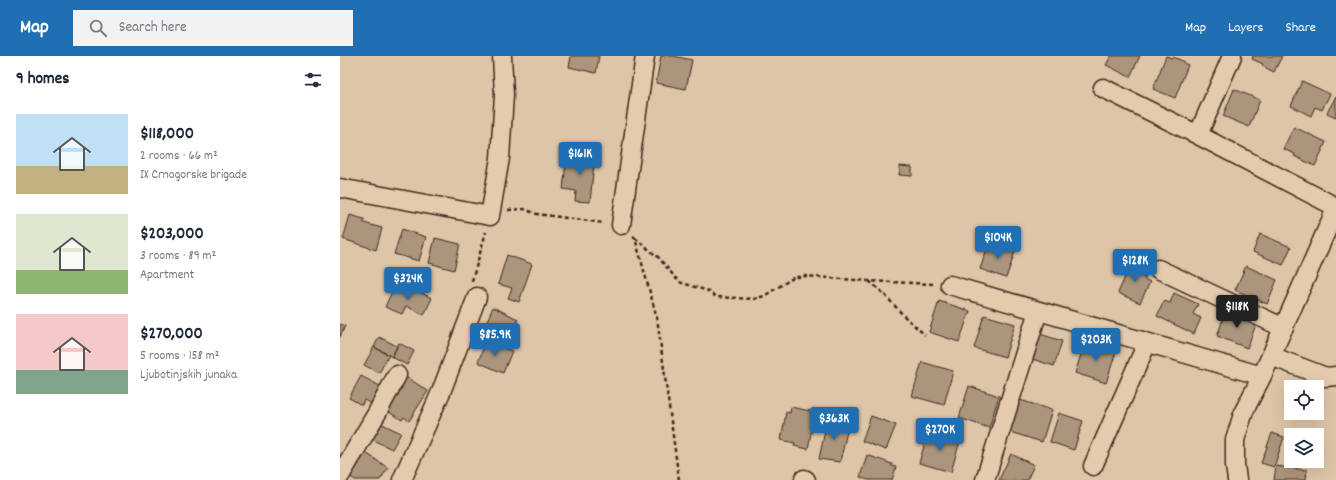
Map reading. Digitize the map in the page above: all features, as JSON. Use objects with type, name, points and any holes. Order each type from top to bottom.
[{"type":"street","points":[[340,188],[491,214],[500,158],[504,95],[502,56]]},
{"type":"street","points":[[621,225],[645,56]]},
{"type":"street","points":[[1198,135],[1232,56]]},
{"type":"street","points":[[1103,88],[1198,135],[1336,208],[1284,328],[1244,411],[1235,440],[1234,465],[1237,480]]},
{"type":"street","points":[[1158,269],[1284,328]]},
{"type":"street","points":[[950,285],[1262,376]]},
{"type":"street","points":[[402,480],[441,392],[476,299]]},
{"type":"street","points":[[985,480],[1038,311]]},
{"type":"street","points":[[1092,466],[1147,343]]},
{"type":"street","points":[[1271,356],[1326,377],[1336,376]]},
{"type":"street","points":[[340,476],[377,413],[397,374]]},
{"type":"path","points":[[476,299],[467,299],[491,214],[524,209],[537,214],[621,225],[658,257],[679,282],[708,291],[716,297],[754,299],[764,296],[793,278],[803,276],[950,285]]},
{"type":"path","points":[[635,238],[657,318],[679,480]]},
{"type":"path","points":[[869,281],[925,335]]},
{"type":"building","points":[[571,56],[599,56],[596,73],[569,67]]},
{"type":"building","points":[[661,56],[673,56],[692,60],[686,89],[656,83]]},
{"type":"building","points":[[1111,56],[1140,56],[1130,77],[1106,65]]},
{"type":"building","points":[[1166,56],[1173,57],[1185,62],[1184,63],[1188,65],[1175,98],[1153,89]]},
{"type":"building","points":[[1253,56],[1282,56],[1274,72],[1262,66],[1263,64],[1252,59]]},
{"type":"building","points":[[1302,81],[1330,94],[1322,110],[1315,107],[1311,116],[1291,106]]},
{"type":"building","points":[[1234,89],[1260,100],[1249,127],[1223,116]]},
{"type":"building","points":[[1336,96],[1336,117],[1327,113]]},
{"type":"building","points":[[1294,127],[1326,142],[1315,166],[1294,156],[1295,154],[1283,149]]},
{"type":"building","points":[[582,152],[595,154],[590,202],[575,201],[576,191],[563,189],[567,154],[581,156]]},
{"type":"building","points":[[900,166],[912,167],[912,176],[899,175]]},
{"type":"building","points":[[350,215],[364,219],[364,223],[382,228],[376,250],[343,239]]},
{"type":"building","points":[[402,229],[426,237],[419,261],[394,254]]},
{"type":"building","points":[[1260,234],[1291,247],[1283,265],[1253,252]]},
{"type":"building","points":[[435,238],[460,244],[454,270],[429,263]]},
{"type":"building","points":[[989,243],[1015,252],[1006,278],[980,269]]},
{"type":"building","points":[[507,255],[532,264],[519,302],[508,298],[512,288],[498,284]]},
{"type":"building","points":[[1132,261],[1149,269],[1144,279],[1150,282],[1140,303],[1118,293]]},
{"type":"building","points":[[1246,266],[1277,280],[1267,304],[1235,290]]},
{"type":"building","points":[[394,287],[411,294],[413,289],[432,298],[424,315],[406,306],[402,314],[385,307]]},
{"type":"building","points":[[1174,293],[1198,304],[1193,314],[1201,318],[1194,334],[1157,316],[1164,301],[1170,303]]},
{"type":"building","points":[[939,301],[970,311],[959,342],[929,332]]},
{"type":"building","points":[[493,307],[518,319],[509,340],[484,328]]},
{"type":"building","points":[[1226,310],[1257,322],[1247,348],[1217,336]]},
{"type":"building","points":[[984,315],[1015,324],[1005,357],[974,348]]},
{"type":"building","points":[[340,324],[345,326],[340,337]]},
{"type":"building","points":[[1037,333],[1062,341],[1054,366],[1029,358]]},
{"type":"building","points":[[379,337],[397,346],[392,357],[374,347]]},
{"type":"building","points":[[486,341],[512,351],[503,373],[478,362]]},
{"type":"building","points":[[1085,342],[1116,352],[1106,383],[1075,373]]},
{"type":"building","points":[[399,343],[414,351],[407,365],[392,357]]},
{"type":"building","points":[[374,347],[389,355],[379,373],[364,365]]},
{"type":"building","points":[[922,362],[953,371],[944,405],[912,396]]},
{"type":"building","points":[[403,375],[428,391],[409,421],[404,417],[402,420],[382,408]]},
{"type":"building","points":[[361,376],[382,387],[373,405],[364,400],[362,405],[349,398]]},
{"type":"building","points":[[969,386],[999,396],[989,428],[959,418]]},
{"type":"building","points":[[1020,400],[1052,410],[1042,442],[1010,432]]},
{"type":"building","points":[[791,407],[815,412],[808,449],[794,446],[795,443],[781,440],[786,412],[790,413]]},
{"type":"building","points":[[1059,413],[1083,421],[1074,450],[1050,442]]},
{"type":"building","points":[[871,416],[896,425],[886,450],[862,441]]},
{"type":"building","points":[[837,420],[849,423],[840,462],[819,459],[827,421],[837,423]]},
{"type":"building","points":[[380,423],[401,433],[392,449],[371,439]]},
{"type":"building","points":[[928,432],[960,441],[951,472],[919,463]]},
{"type":"building","points":[[1272,433],[1284,437],[1274,467],[1261,463]]},
{"type":"building","points":[[366,453],[388,468],[380,480],[355,480],[349,476]]},
{"type":"building","points":[[1011,454],[1034,465],[1027,480],[999,480]]},
{"type":"building","points":[[867,455],[892,464],[892,466],[896,467],[892,480],[868,480],[860,477]]},
{"type":"building","points":[[1276,466],[1307,470],[1306,480],[1274,480]]}]
